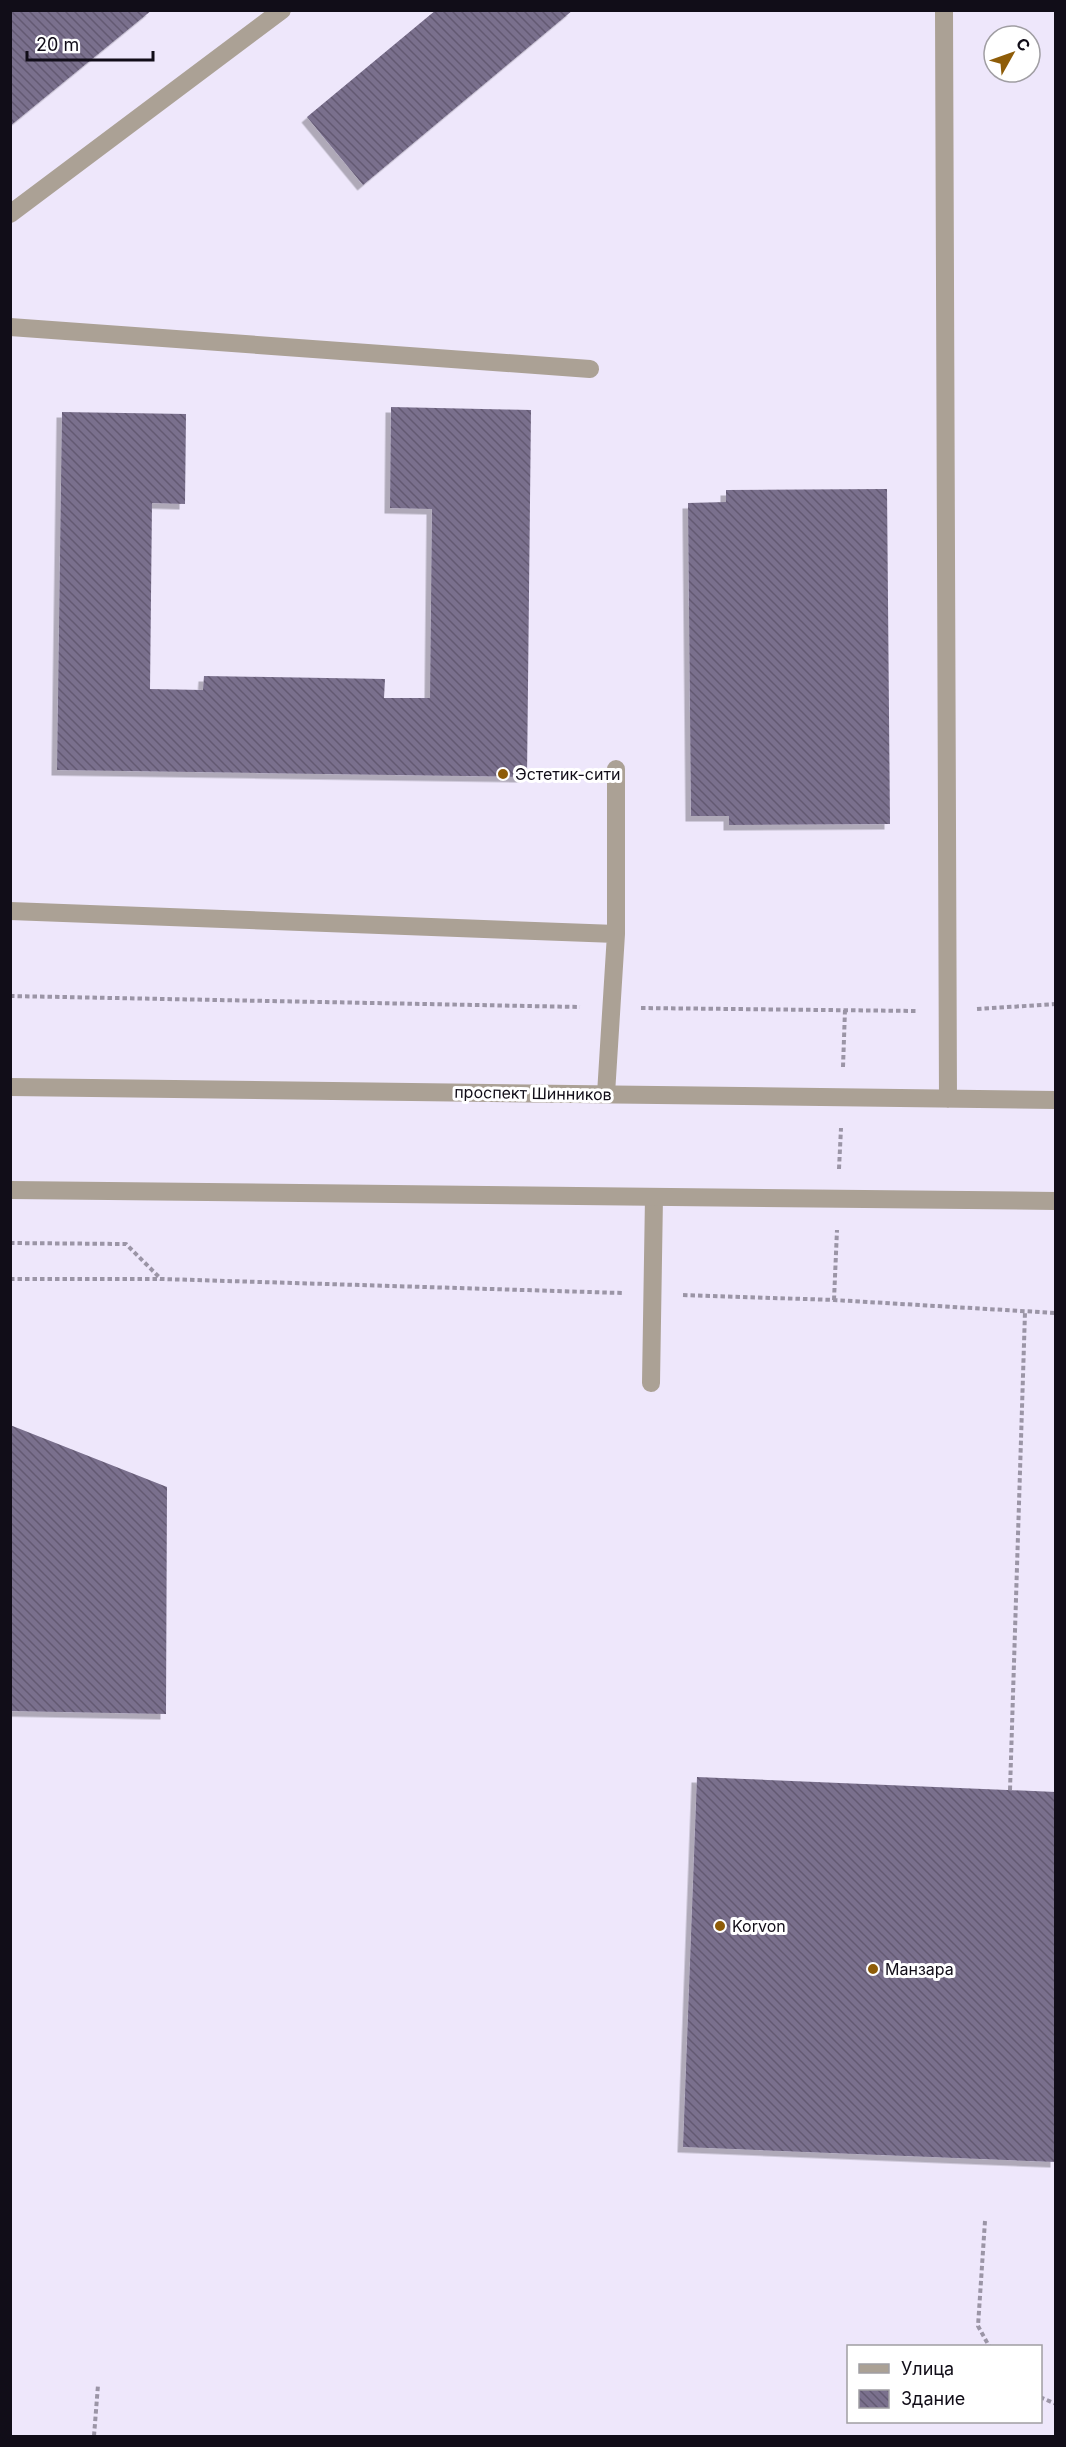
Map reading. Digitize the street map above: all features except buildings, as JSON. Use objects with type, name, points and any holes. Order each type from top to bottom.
[{"type":"street","points":[[10,214],[282,10]]},
{"type":"street","points":[[944,10],[948,1099]]},
{"type":"street","points":[[10,327],[590,369]]},
{"type":"street","points":[[606,1094],[616,934],[616,769]]},
{"type":"street","points":[[10,911],[616,934]]},
{"type":"street","name":"проспект Шинников","points":[[10,1087],[1056,1100]]},
{"type":"street","points":[[10,1190],[1056,1202]]},
{"type":"street","points":[[651,1383],[654,1197]]},
{"type":"path","points":[[10,996],[948,1011],[1056,1004]]},
{"type":"path","points":[[834,1300],[845,1010]]},
{"type":"path","points":[[10,1243],[126,1244],[162,1279]]},
{"type":"path","points":[[10,1279],[162,1279],[653,1294],[834,1300],[1056,1313]]},
{"type":"path","points":[[1010,1790],[1025,1312]]},
{"type":"path","points":[[985,2221],[978,2326],[988,2345]]},
{"type":"path","points":[[94,2436],[98,2385]]},
{"type":"path","points":[[1042,2397],[1056,2404]]},
{"type":"place","name":"Эстетик-сити","points":[[503,774]]},
{"type":"place","name":"Korvon","points":[[720,1926]]},
{"type":"place","name":"Манзара","points":[[873,1969]]}]
